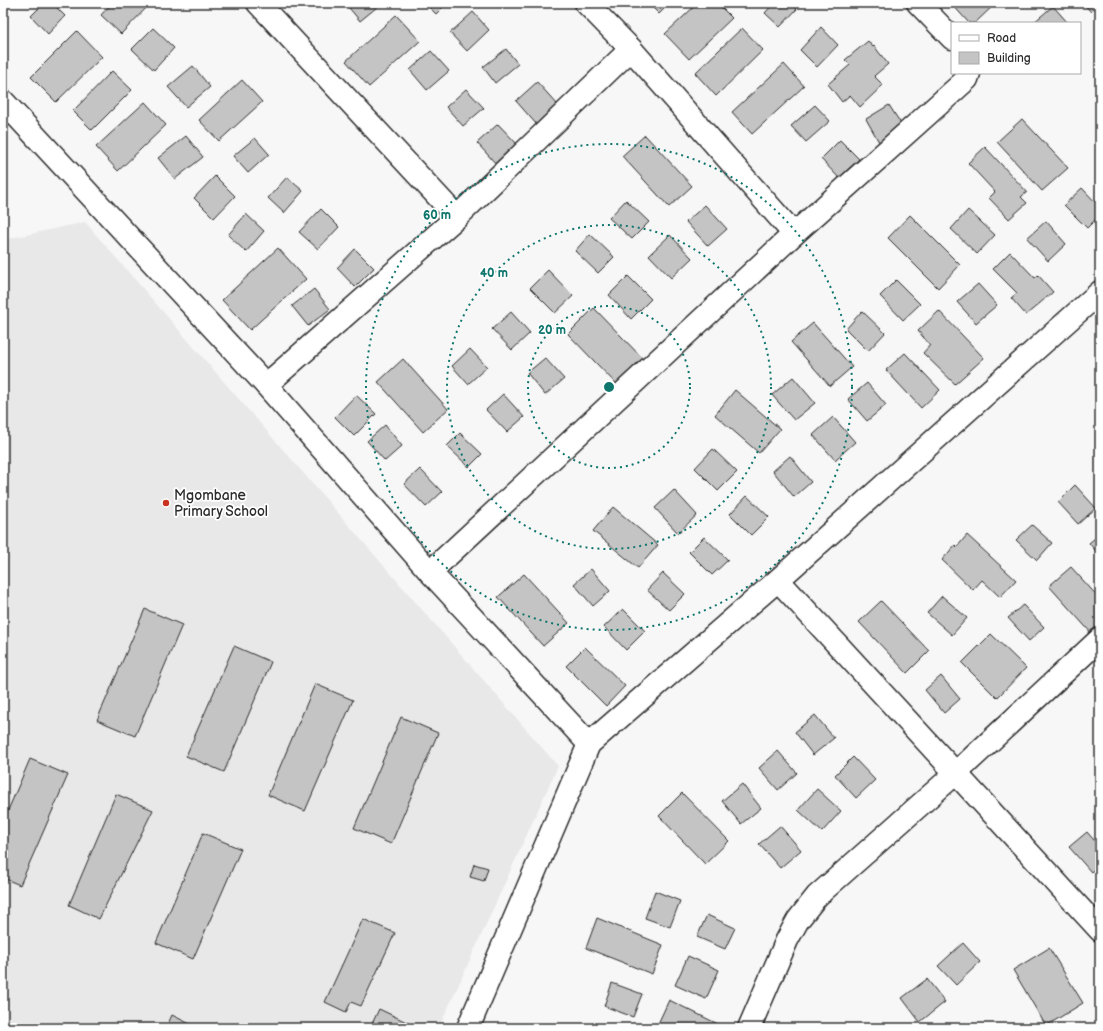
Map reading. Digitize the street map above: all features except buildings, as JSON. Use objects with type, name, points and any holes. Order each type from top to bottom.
[{"type":"street","points":[[258,3],[457,217]]},
{"type":"street","points":[[586,3],[631,49],[794,234]]},
{"type":"street","points":[[918,3],[951,37]]},
{"type":"street","points":[[266,385],[457,217],[631,49]]},
{"type":"street","points":[[430,572],[794,234],[967,79],[969,74]]},
{"type":"street","points":[[3,101],[266,385],[430,572],[589,744]]},
{"type":"street","points":[[468,1028],[589,744],[778,580],[1100,292]]},
{"type":"street","points":[[778,580],[1100,930]]},
{"type":"street","points":[[749,1028],[787,940],[798,920],[817,896],[956,773],[1100,639]]},
{"type":"shaded area","name":"Mgombane Primary School","points":[[85,222],[558,766],[439,1028],[3,1028],[3,240]]},
{"type":"place","name":"Mgombane Primary School","points":[[166,503]]}]
